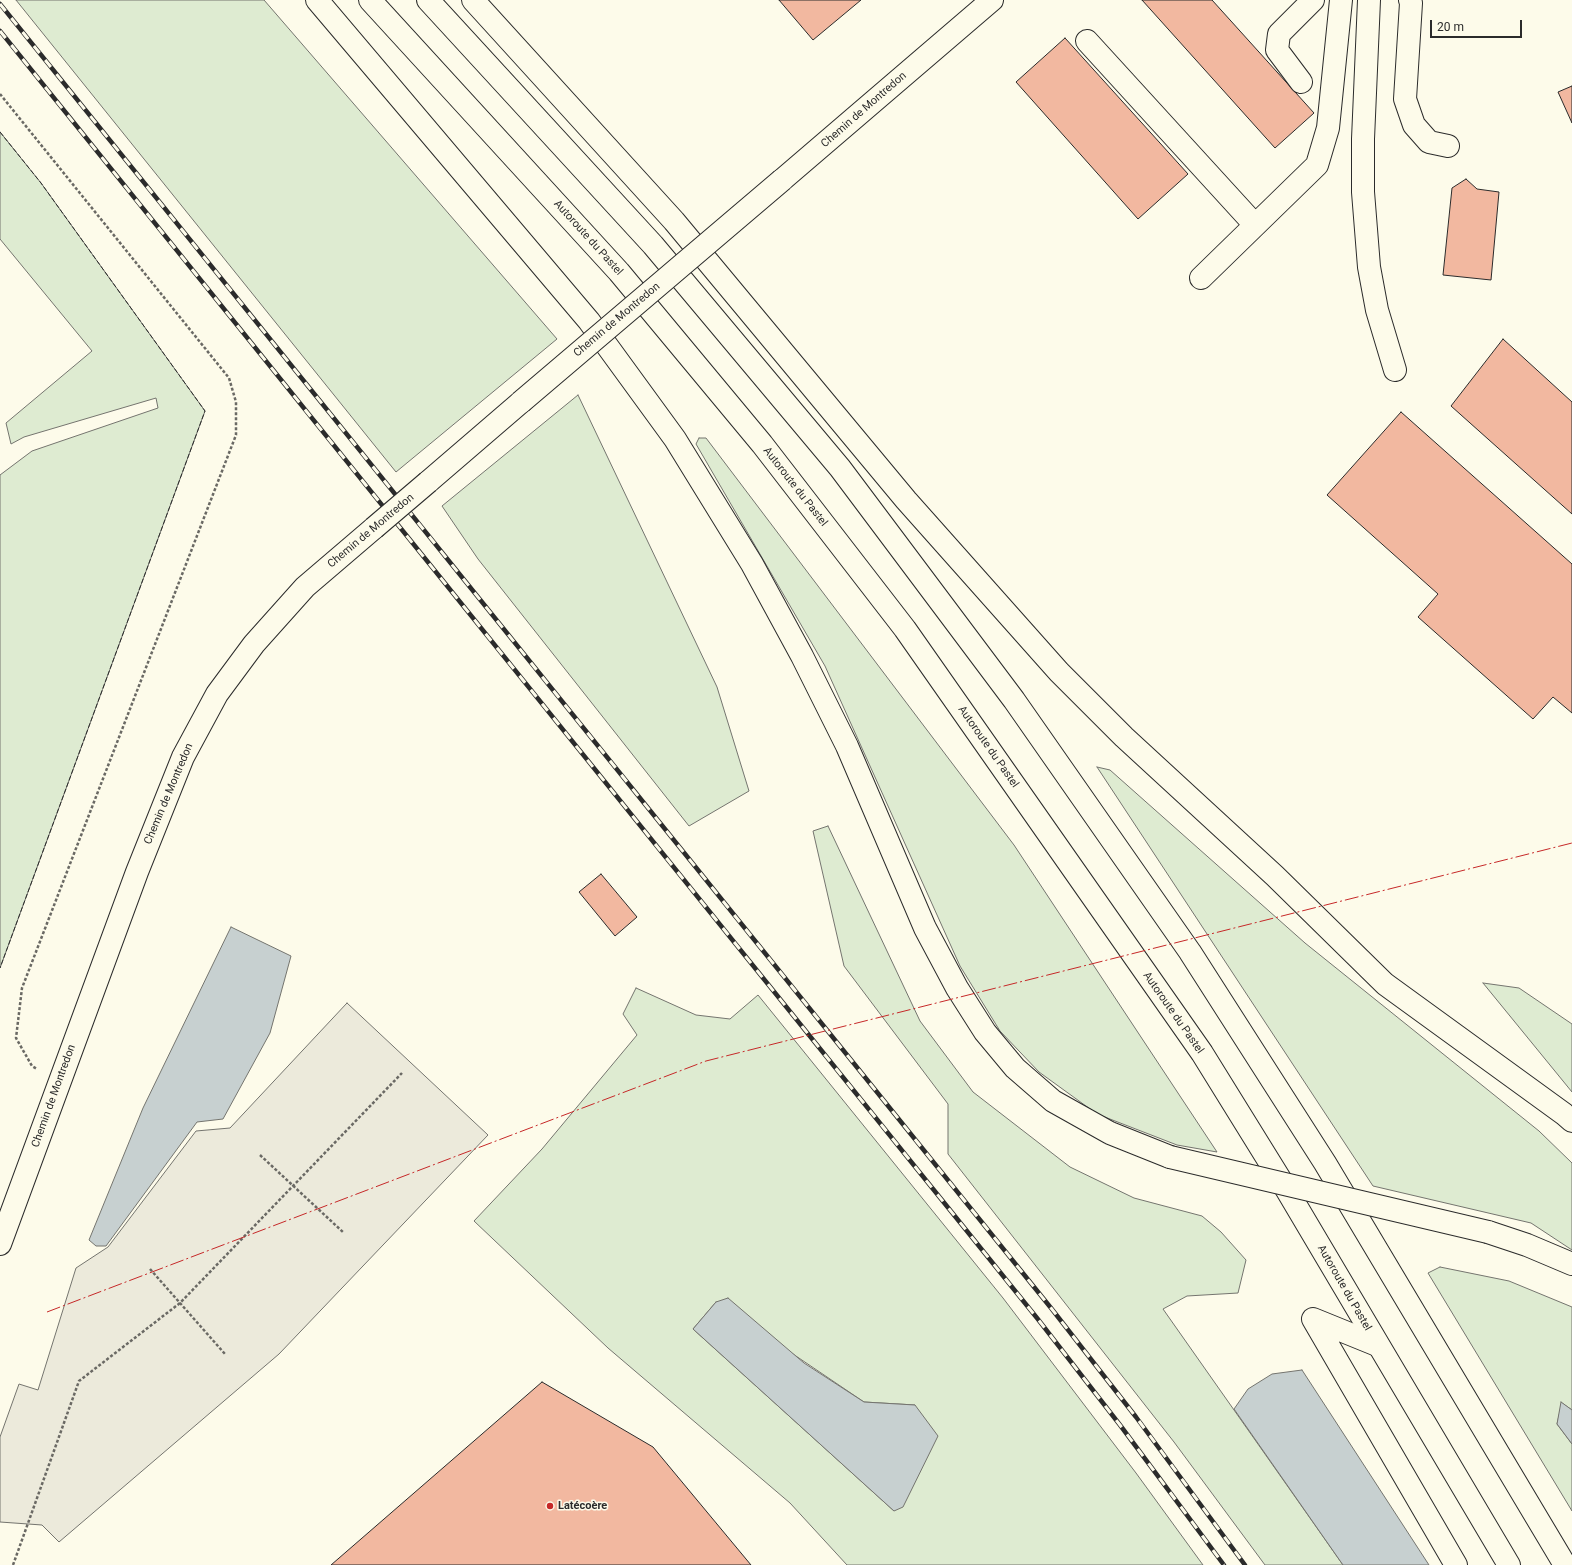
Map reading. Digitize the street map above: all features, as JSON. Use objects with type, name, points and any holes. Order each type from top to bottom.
[{"type":"main road","points":[[317,0],[436,138],[589,320],[675,439],[752,564],[848,746],[925,928],[957,988],[985,1032],[1015,1068],[1053,1101],[1110,1133],[1170,1157],[1488,1232],[1527,1245],[1572,1264]]},
{"type":"main road","name":"Autoroute du Pastel","points":[[370,0],[619,272],[762,444],[905,629],[1202,1053],[1285,1187],[1377,1345],[1509,1565]]},
{"type":"main road","points":[[428,0],[653,245],[840,468],[1014,700],[1190,952],[1325,1163],[1565,1565]]},
{"type":"main road","points":[[473,0],[674,221],[906,500],[1059,672],[1124,737],[1275,876],[1385,984],[1564,1114],[1572,1122]]},
{"type":"main road","name":"Chemin de Montredon","points":[[0,1244],[137,872],[183,757],[217,694],[254,644],[305,587],[992,0]]},
{"type":"main road","points":[[1301,82],[1277,50],[1279,34],[1313,0]]},
{"type":"main road","points":[[1201,278],[1317,166],[1328,128],[1341,0]]},
{"type":"main road","points":[[1369,0],[1363,139],[1363,192],[1369,267],[1377,310],[1395,370]]},
{"type":"main road","points":[[1410,0],[1405,99],[1414,125],[1429,142],[1448,146]]},
{"type":"main road","points":[[1087,41],[1255,225]]},
{"type":"main road","points":[[1377,1345],[1313,1319],[1456,1565]]},
{"type":"path","points":[[0,94],[229,378],[236,402],[236,435],[22,988],[16,1038],[32,1066],[59,1082]]},
{"type":"path","points":[[13,1565],[79,1381],[180,1303],[402,1073]]},
{"type":"path","points":[[260,1155],[344,1233]]},
{"type":"path","points":[[150,1269],[225,1354]]},
{"type":"green space","points":[[16,0],[264,0],[557,339],[396,472]]},
{"type":"green space","points":[[0,132],[41,183],[205,411],[0,968],[0,475],[32,451],[158,408],[156,398],[24,437],[11,444],[6,423],[92,351],[0,239]]},
{"type":"green space","points":[[578,395],[717,687],[749,791],[689,826],[478,559],[442,506]]},
{"type":"green space","points":[[699,438],[706,438],[1014,845],[1217,1152],[1177,1145],[1097,1114],[1039,1072],[1000,1031],[960,966],[825,666],[696,444]]},
{"type":"green space","points":[[1097,767],[1110,770],[1305,943],[1539,1131],[1572,1163],[1572,1250],[1531,1223],[1373,1186]]},
{"type":"green space","points":[[828,826],[920,1021],[973,1092],[1070,1167],[1134,1198],[1202,1216],[1221,1232],[1246,1260],[1238,1293],[1187,1296],[1163,1309],[1343,1565],[1265,1565],[1174,1442],[948,1154],[948,1104],[844,966],[813,831]]},
{"type":"green space","points":[[1483,983],[1519,988],[1572,1024],[1572,1092]]},
{"type":"green space","points":[[636,988],[696,1015],[730,1019],[758,995],[1003,1298],[1136,1473],[1203,1565],[847,1565],[790,1503],[608,1348],[474,1221],[542,1149],[637,1035],[623,1014]],"holes":[[[716,1302],[864,1402],[915,1405],[894,1511],[693,1329]]]},
{"type":"green space","points":[[1440,1267],[1509,1281],[1572,1307],[1572,1410],[1562,1403],[1557,1424],[1572,1444],[1572,1511],[1428,1273]]},
{"type":"shaded area","points":[[231,927],[291,956],[270,1033],[223,1119],[197,1122],[106,1246],[96,1246],[89,1240],[143,1108]]},
{"type":"shaded area","points":[[347,1003],[488,1135],[279,1354],[59,1542],[42,1525],[0,1522],[0,1437],[19,1384],[38,1390],[76,1268],[108,1247],[196,1131],[230,1128]]},
{"type":"shaded area","points":[[728,1298],[804,1363],[864,1402],[915,1405],[938,1436],[903,1507],[894,1511],[693,1329],[716,1302]]},
{"type":"shaded area","points":[[1302,1370],[1429,1565],[1343,1565],[1234,1409],[1248,1389],[1272,1374]]},
{"type":"shaded area","points":[[1561,1402],[1572,1410],[1572,1444],[1557,1424]]},
{"type":"building","points":[[779,0],[861,0],[813,40]]},
{"type":"building","points":[[1142,0],[1212,0],[1314,113],[1275,148]]},
{"type":"building","points":[[1065,38],[1188,174],[1138,219],[1016,82]]},
{"type":"building","points":[[1572,86],[1572,123],[1558,92]]},
{"type":"building","points":[[1466,179],[1477,189],[1499,192],[1491,280],[1443,275],[1452,188]]},
{"type":"building","points":[[1503,339],[1572,402],[1572,514],[1451,406]]},
{"type":"building","points":[[1401,412],[1572,564],[1572,713],[1553,697],[1533,719],[1418,617],[1438,594],[1327,495]]},
{"type":"building","points":[[601,874],[637,917],[615,936],[579,892]]},
{"type":"building","name":"Latécoère","points":[[542,1382],[653,1447],[751,1565],[331,1565]]},
{"type":"railway","points":[[0,4],[1051,1308],[1136,1417],[1245,1565]]},
{"type":"railway","points":[[0,31],[1037,1318],[1120,1425],[1224,1565]]},
{"type":"fence","points":[[0,132],[41,183],[205,411],[0,968]]},
{"type":"power","points":[[47,1312],[706,1061],[1572,843]]},
{"type":"place","name":"Latécoère","points":[[550,1506]]}]
